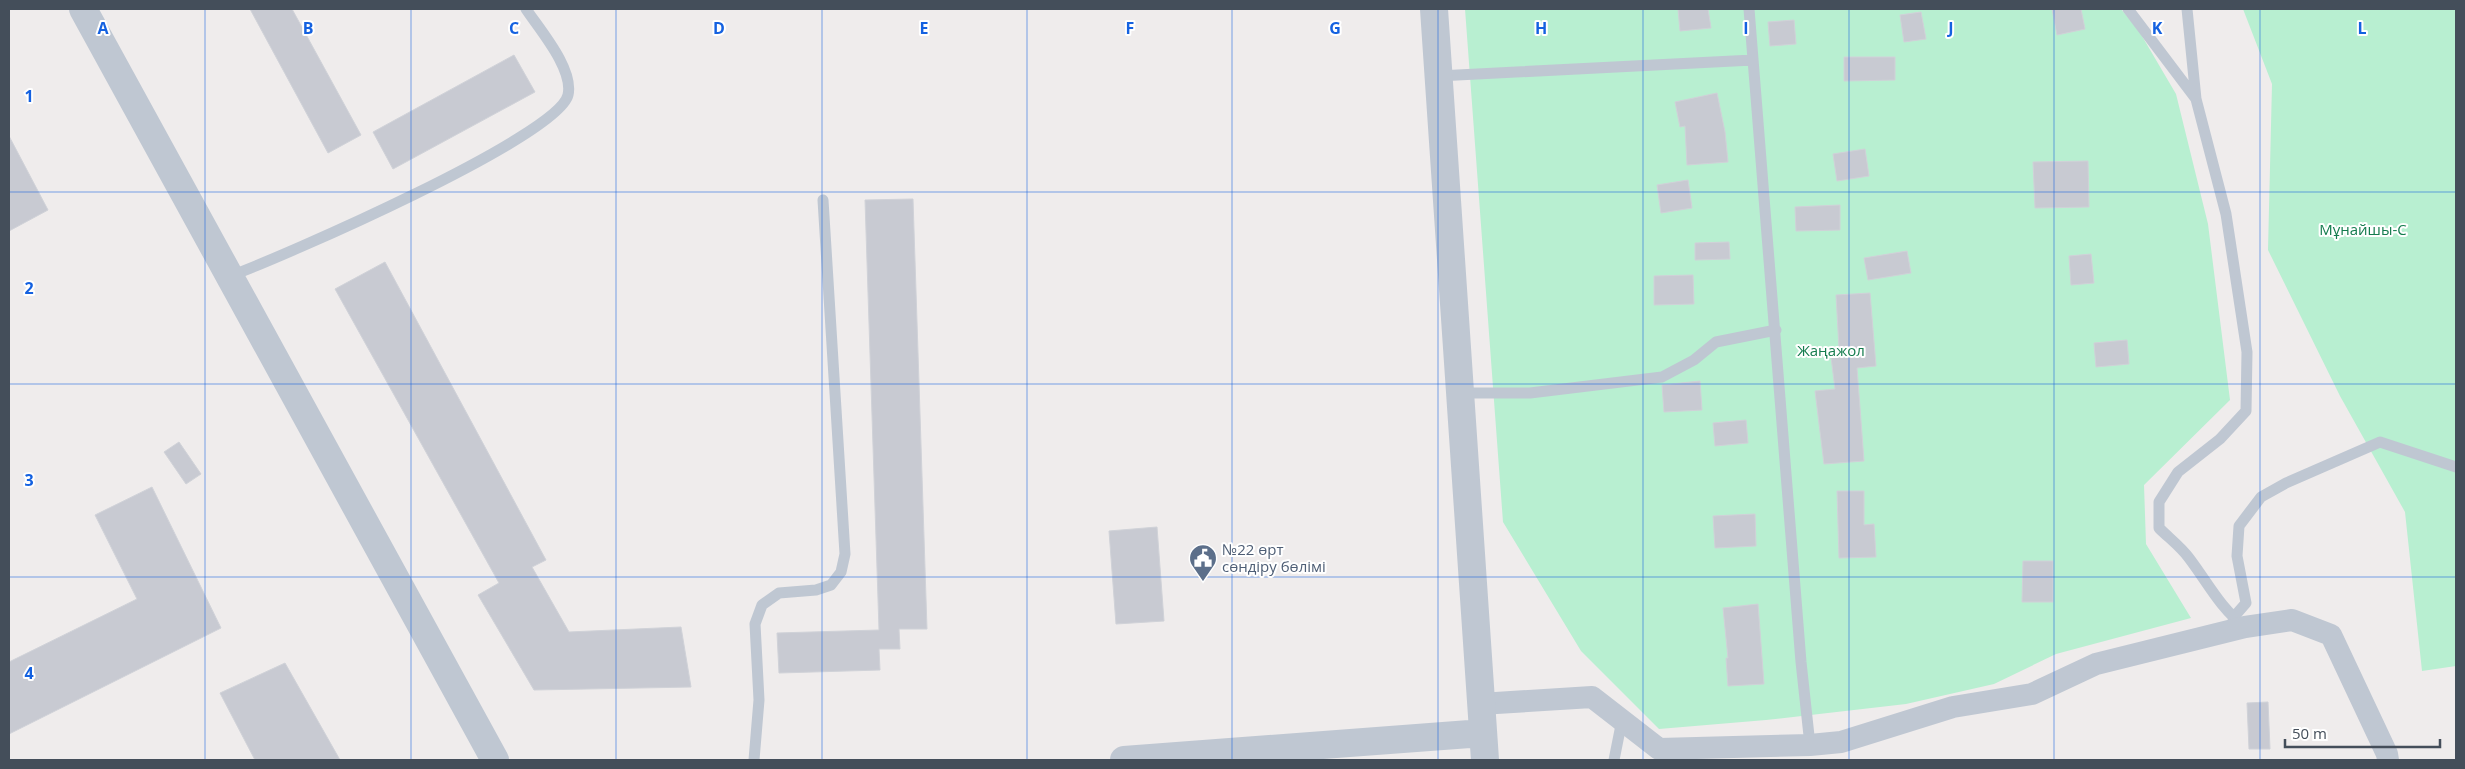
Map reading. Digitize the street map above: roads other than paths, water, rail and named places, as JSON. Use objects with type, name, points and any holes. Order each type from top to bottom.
[{"type":"street","points":[[83,9],[496,760]]},
{"type":"street","points":[[1434,9],[1485,760]]},
{"type":"street","points":[[1480,704],[1592,697],[1659,748],[1810,744],[1843,751],[1954,707],[2032,694],[2096,664],[2239,622],[2292,620],[2331,635],[2387,754],[2388,760]]},
{"type":"street","points":[[1124,760],[1483,733]]},
{"type":"lane","points":[[230,276],[271,261],[409,197],[512,142],[559,111],[568,97],[569,81],[563,66],[526,9]]},
{"type":"lane","points":[[1749,9],[1801,662],[1810,744]]},
{"type":"lane","points":[[2128,9],[2196,99]]},
{"type":"lane","points":[[2187,9],[2196,99],[2226,214],[2247,352],[2246,410],[2220,439],[2178,472],[2159,502],[2159,528],[2188,557],[2214,597],[2239,622],[2246,603],[2237,556],[2239,526],[2261,497],[2286,482],[2380,442],[2456,467]]},
{"type":"lane","points":[[1438,76],[1753,60]]},
{"type":"lane","points":[[754,760],[760,700],[754,624],[762,605],[779,593],[816,590],[831,585],[841,572],[845,554],[823,200]]},
{"type":"lane","points":[[1461,393],[1530,393],[1662,376],[1694,360],[1716,342],[1776,330]]},
{"type":"lane","points":[[1614,760],[1622,720]]},
{"type":"place","name":"№22 өрт сөндіру бөлімі","points":[[1203,582]]},
{"type":"park label","name":"Мұнайшы-С","points":[[2363,229]]},
{"type":"park label","name":"Жаңажол","points":[[1831,350]]}]
